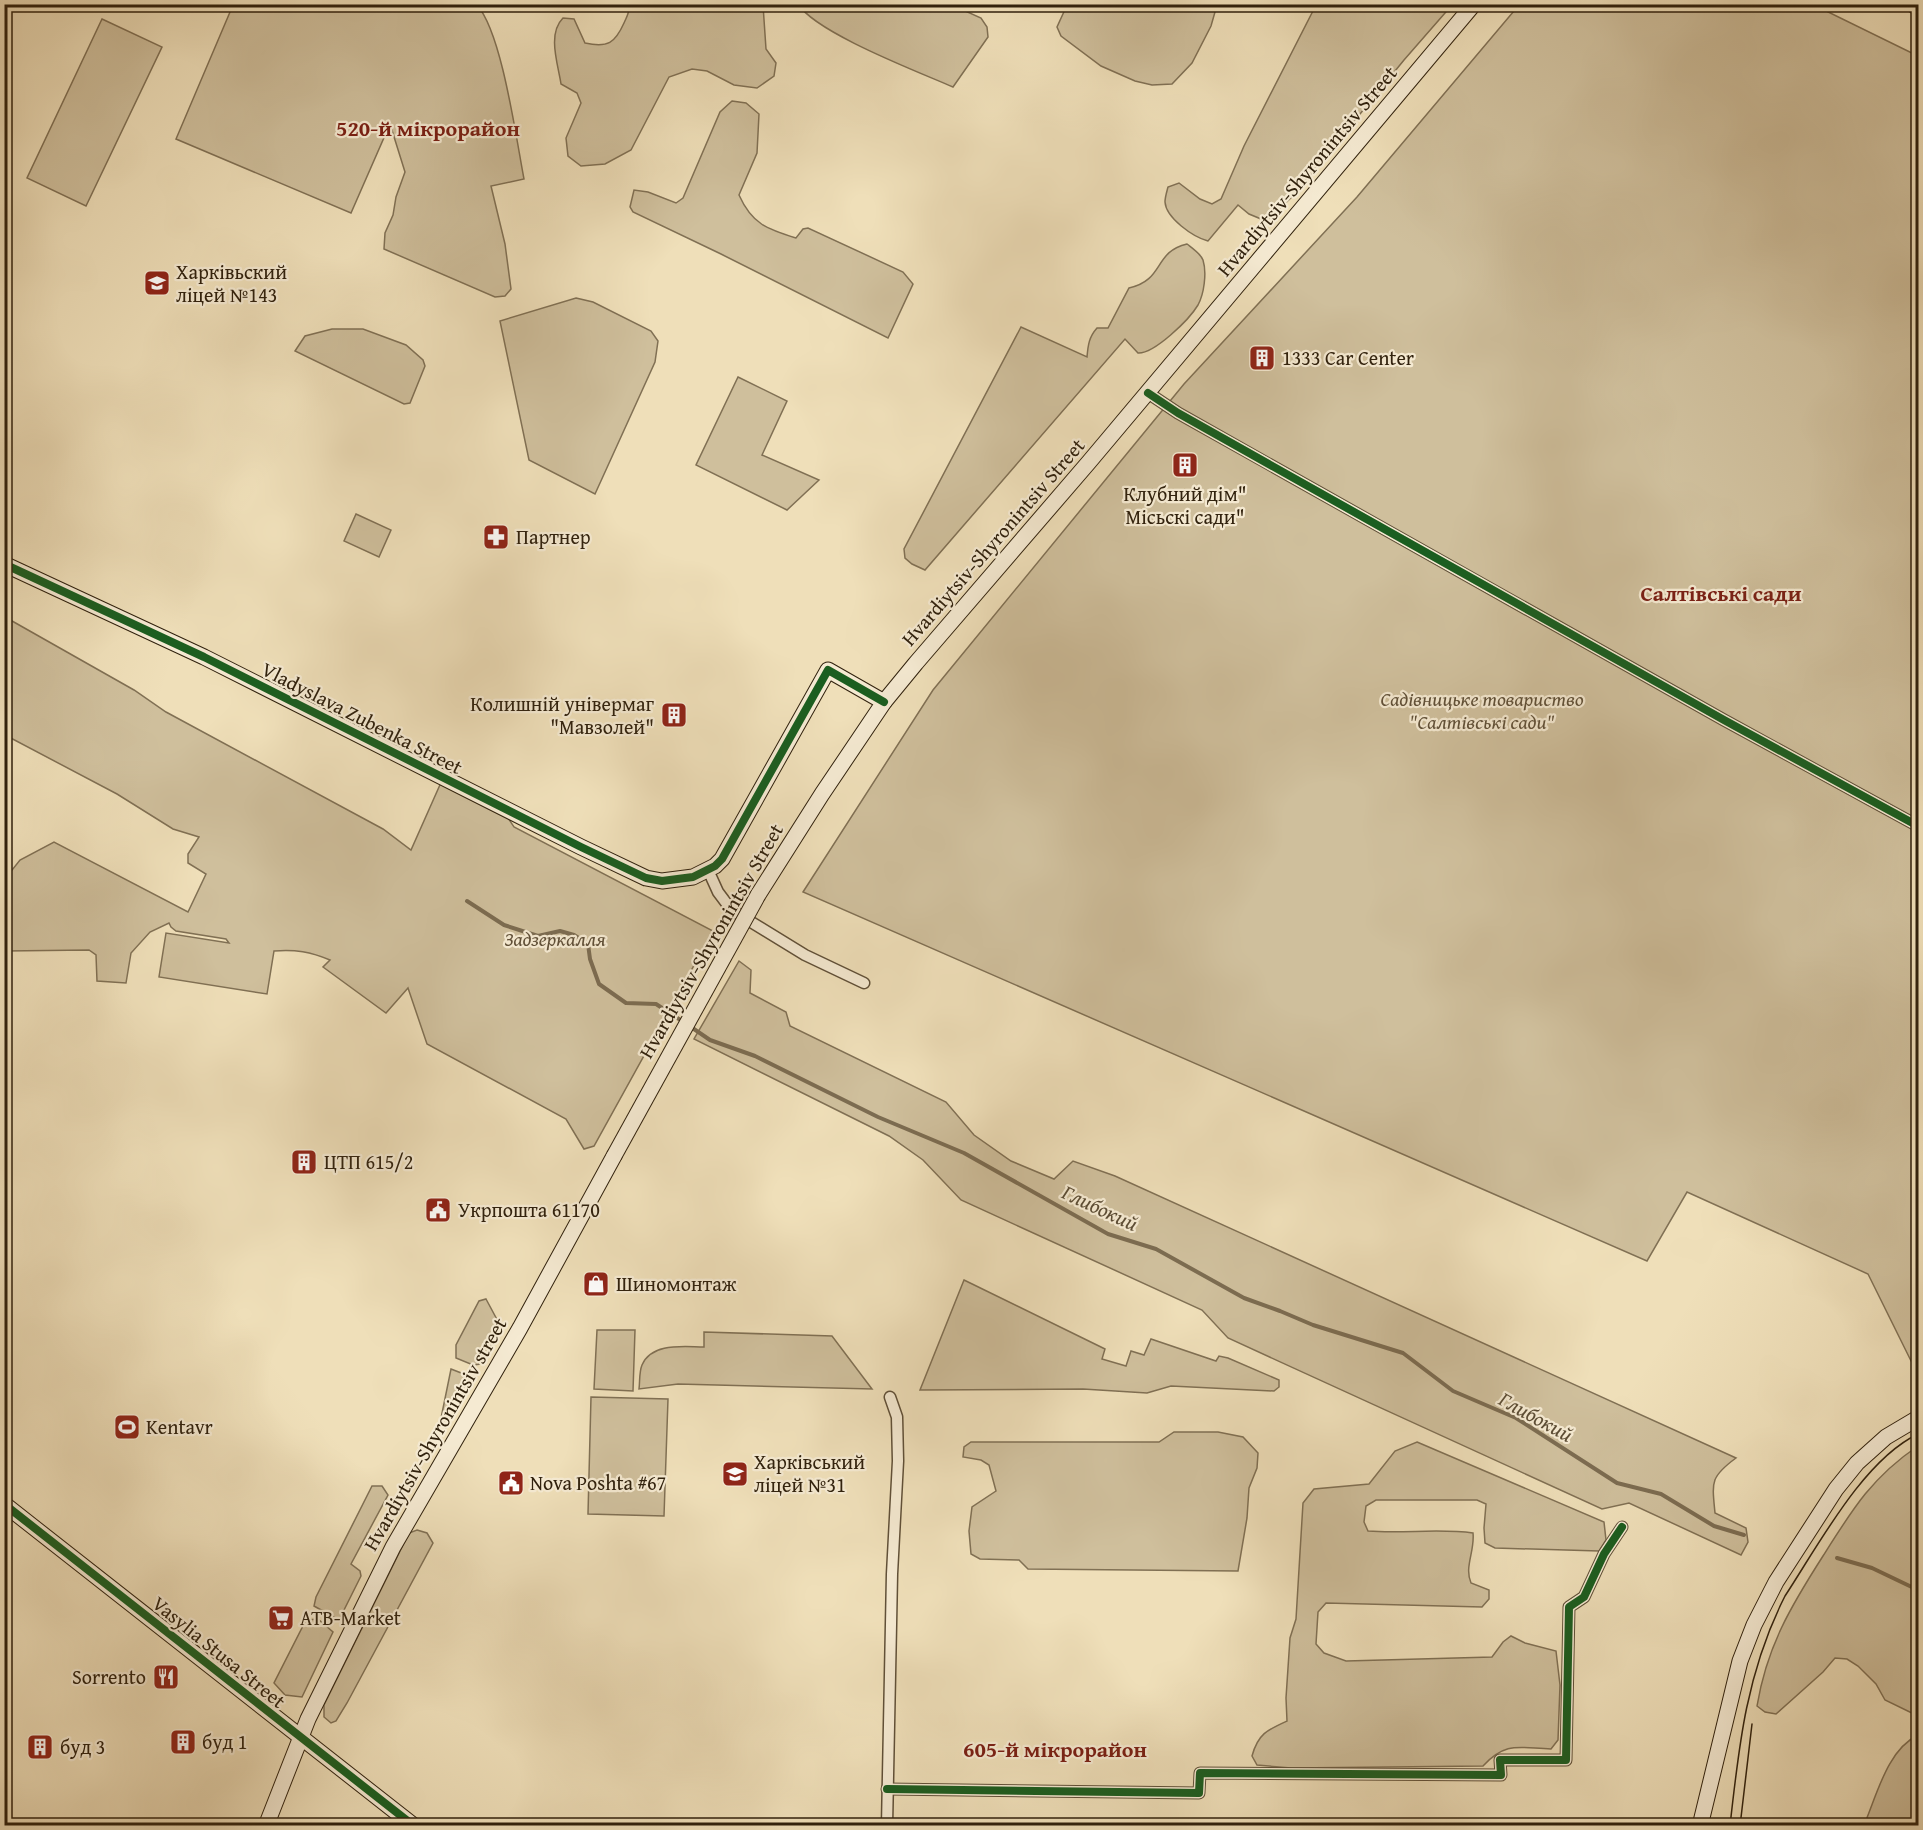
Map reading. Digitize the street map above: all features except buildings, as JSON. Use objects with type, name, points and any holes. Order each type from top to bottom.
[{"type":"main road","name":"Hvardiytsiv-Shyronintsiv Street","points":[[614,1156],[758,895],[788,845],[884,702],[1148,393],[1474,4]]},
{"type":"main road","points":[[1912,4],[1918,8]]},
{"type":"main road","name":"Vladyslava Zubenka Street","points":[[4,564],[204,657],[646,878],[662,881],[677,880],[693,877],[708,870]]},
{"type":"main road","points":[[708,870],[715,866],[728,849],[828,670],[884,702]]},
{"type":"main road","name":"Hvardiytsiv-Shyronintsiv street","points":[[300,1737],[393,1546],[526,1318],[614,1156]]},
{"type":"main road","points":[[1700,1826],[1740,1661],[1754,1625],[1776,1582],[1857,1463],[1886,1437],[1918,1418]]},
{"type":"main road","name":"Vasylia Stusa Street","points":[[4,1504],[414,1826]]},
{"type":"main road","points":[[266,1826],[300,1737]]},
{"type":"street","points":[[1148,393],[1178,413],[1376,525],[1734,726],[1918,826]]},
{"type":"street","points":[[708,870],[718,892],[738,914],[806,956],[864,983]]},
{"type":"street","points":[[887,1826],[892,1575],[898,1461],[897,1417],[890,1397]]},
{"type":"street","points":[[887,1789],[1199,1793],[1200,1773],[1501,1775],[1500,1760],[1566,1760],[1569,1607],[1584,1598],[1604,1554],[1622,1527]]},
{"type":"green space","points":[[798,4],[952,5],[981,18],[987,27],[988,37],[953,87],[846,39],[808,15]]},
{"type":"green space","points":[[1067,4],[1217,5],[1211,26],[1192,63],[1172,84],[1152,85],[1135,81],[1101,66],[1061,36],[1057,27]]},
{"type":"green space","points":[[233,5],[477,5],[494,38],[501,62],[524,179],[491,186],[505,244],[511,289],[505,296],[495,297],[384,249],[385,233],[393,215],[396,197],[405,172],[390,124],[351,213],[176,139]]},
{"type":"green space","points":[[629,5],[763,5],[766,49],[776,63],[774,76],[757,88],[734,85],[707,71],[692,69],[669,77],[631,150],[605,164],[581,166],[568,156],[566,138],[581,103],[577,93],[561,84],[555,50],[558,25],[563,18],[574,19],[585,43],[605,44],[614,39],[621,30]]},
{"type":"green space","points":[[1316,5],[1452,5],[1294,195],[1266,221],[1249,214],[1238,205],[1208,241],[1195,235],[1181,226],[1170,214],[1165,200],[1168,187],[1179,183],[1200,199],[1212,204],[1221,199],[1244,146]]},
{"type":"green space","name":"Садівницьке товариство \"Салтівські сади\"","points":[[1519,5],[1814,5],[1918,56],[1918,1375],[1868,1274],[1687,1192],[1647,1261],[803,892],[933,690],[1184,384],[1357,197]]},
{"type":"green space","points":[[102,19],[162,47],[86,206],[27,178]]},
{"type":"green space","points":[[732,101],[746,103],[759,114],[757,153],[739,195],[749,213],[769,228],[796,238],[803,229],[808,228],[903,272],[913,284],[888,338],[633,212],[630,207],[634,190],[648,192],[676,203],[683,198],[720,112]]},
{"type":"green space","points":[[1187,244],[1202,258],[1205,277],[1198,305],[1187,319],[1171,335],[1145,352],[1138,353],[1125,339],[925,570],[905,558],[904,549],[1021,327],[1087,357],[1092,335],[1097,328],[1108,328],[1129,288],[1148,279],[1169,253]]},
{"type":"green space","points":[[576,298],[593,302],[651,331],[658,341],[655,362],[595,494],[529,460],[500,321]]},
{"type":"green space","points":[[332,329],[363,329],[406,345],[423,360],[425,366],[410,403],[404,404],[295,351],[305,336]]},
{"type":"green space","points":[[738,377],[787,401],[762,455],[819,480],[787,510],[696,465]]},
{"type":"green space","points":[[356,514],[391,530],[379,557],[344,541]]},
{"type":"green space","name":"Задзеркалля","points":[[5,617],[134,690],[166,712],[383,829],[411,850],[443,778],[500,806],[514,827],[713,931],[594,1146],[584,1149],[566,1119],[427,1044],[408,988],[386,1013],[323,967],[330,960],[316,955],[289,950],[274,951],[267,994],[159,977],[166,933],[229,943],[226,939],[176,931],[169,923],[150,932],[131,953],[126,983],[97,981],[96,955],[89,950],[5,951],[4,880],[20,860],[54,842],[188,912],[206,874],[188,863],[188,854],[199,837],[173,829],[117,794],[5,735]]},
{"type":"green space","points":[[739,961],[751,970],[750,993],[786,1012],[790,1026],[946,1102],[974,1135],[1011,1161],[1054,1179],[1073,1161],[1115,1176],[1736,1458],[1717,1476],[1713,1494],[1715,1513],[1746,1528],[1748,1542],[1741,1555],[1629,1503],[1602,1509],[1228,1338],[1202,1310],[961,1200],[923,1160],[889,1136],[694,1039]]},
{"type":"green space","points":[[964,1280],[1105,1349],[1102,1359],[1126,1366],[1131,1351],[1144,1355],[1151,1339],[1216,1361],[1219,1356],[1228,1358],[1279,1380],[1279,1387],[1274,1391],[1171,1386],[1147,1393],[1083,1389],[920,1390]]},
{"type":"green space","points":[[486,1299],[501,1327],[481,1364],[473,1365],[456,1358],[456,1345],[479,1301]]},
{"type":"green space","points":[[597,1330],[635,1330],[633,1391],[594,1389]]},
{"type":"green space","points":[[704,1332],[832,1336],[872,1389],[678,1384],[639,1389],[642,1365],[653,1352],[669,1347],[704,1347]]},
{"type":"green space","points":[[451,1369],[474,1378],[445,1429],[440,1423]]},
{"type":"green space","points":[[591,1397],[668,1399],[664,1516],[588,1514]]},
{"type":"green space","points":[[1174,1432],[1218,1432],[1243,1437],[1258,1453],[1257,1468],[1249,1488],[1247,1518],[1238,1571],[1028,1569],[1019,1560],[980,1559],[971,1554],[969,1531],[972,1507],[996,1491],[989,1465],[981,1460],[963,1457],[964,1447],[971,1442],[1159,1442]]},
{"type":"green space","points":[[1417,1442],[1604,1522],[1606,1540],[1599,1551],[1495,1548],[1485,1543],[1486,1504],[1477,1500],[1376,1500],[1366,1506],[1364,1522],[1368,1531],[1473,1533],[1469,1577],[1471,1583],[1489,1590],[1489,1599],[1482,1607],[1326,1603],[1318,1612],[1316,1644],[1324,1653],[1346,1661],[1492,1657],[1503,1642],[1511,1636],[1525,1643],[1556,1651],[1560,1685],[1558,1740],[1551,1749],[1521,1747],[1506,1749],[1483,1766],[1291,1768],[1257,1765],[1252,1756],[1260,1738],[1269,1730],[1287,1721],[1286,1698],[1290,1638],[1296,1619],[1303,1503],[1314,1489],[1369,1484],[1395,1451]]},
{"type":"green space","points":[[1918,1446],[1918,1716],[1885,1700],[1876,1684],[1858,1666],[1847,1659],[1835,1658],[1823,1672],[1776,1714],[1765,1712],[1757,1706],[1767,1664],[1782,1627],[1801,1592],[1864,1495],[1888,1470]]},
{"type":"green space","points":[[372,1486],[382,1486],[388,1495],[351,1564],[360,1571],[361,1576],[339,1620],[314,1606],[316,1597]]},
{"type":"green space","points":[[417,1530],[427,1533],[433,1543],[347,1703],[336,1721],[331,1723],[324,1717],[324,1705],[409,1533]]},
{"type":"green space","points":[[318,1619],[333,1632],[302,1697],[285,1695],[274,1683],[306,1620]]},
{"type":"green space","points":[[1918,1735],[1918,1825],[1864,1825],[1891,1762],[1907,1742]]},
{"type":"waterway","name":"Глибокий","points":[[467,901],[504,925],[538,936],[560,931],[574,935],[588,944],[590,959],[599,984],[626,1003],[656,1004],[685,1023]]},
{"type":"waterway","name":"Глибокий","points":[[691,1027],[710,1040],[755,1056],[878,1117],[964,1153],[1108,1234],[1156,1249],[1244,1298],[1313,1325],[1403,1353],[1453,1391],[1516,1418],[1617,1483],[1661,1494],[1714,1526],[1744,1535]]},
{"type":"waterway","name":"Глибокий","points":[[1837,1558],[1872,1568],[1918,1590]]},
{"type":"tram line","points":[[1730,1826],[1741,1737],[1753,1680],[1772,1624],[1785,1596],[1843,1506],[1860,1484],[1898,1446],[1918,1434]]},
{"type":"tram line","points":[[1740,1826],[1752,1724]]},
{"type":"cycle path","points":[[1148,393],[1178,413],[1724,720],[1918,826]]},
{"type":"cycle path","points":[[4,564],[204,657],[581,847],[646,878],[662,881],[693,877],[715,866],[722,859],[828,670],[884,702]]},
{"type":"cycle path","points":[[4,1504],[414,1826]]},
{"type":"cycle path","points":[[887,1789],[1199,1793],[1200,1773],[1501,1775],[1500,1760],[1566,1760],[1569,1607],[1584,1597],[1604,1554],[1622,1527]]},
{"type":"place","name":"Харківьский ліцей №143","points":[[157,283]]},
{"type":"place","name":"1333 Car Center","points":[[1262,358]]},
{"type":"place","name":"Клубний дім\" Місьскі сади\"","points":[[1185,465]]},
{"type":"place","name":"Партнер","points":[[496,537]]},
{"type":"place","name":"Колишній універмаг \"Мавзолей\"","points":[[674,715]]},
{"type":"place","name":"ЦТП 615/2","points":[[304,1162]]},
{"type":"place","name":"Укрпошта 61170","points":[[438,1210]]},
{"type":"place","name":"Шиномонтаж","points":[[596,1284]]},
{"type":"place","name":"Kentavr","points":[[127,1427]]},
{"type":"place","name":"Харківський ліцей №31","points":[[735,1474]]},
{"type":"place","name":"Nova Poshta #67","points":[[511,1483]]},
{"type":"place","name":"ATB-Market","points":[[281,1618]]},
{"type":"place","name":"Sorrento","points":[[166,1677]]},
{"type":"place","name":"буд 1","points":[[183,1742]]},
{"type":"place","name":"буд 3","points":[[40,1747]]},
{"type":"district","name":"520-й мікрорайон","points":[[428,128]]},
{"type":"district","name":"Салтівські сади","points":[[1721,593]]},
{"type":"district","name":"605-й мікрорайон","points":[[1055,1749]]}]
